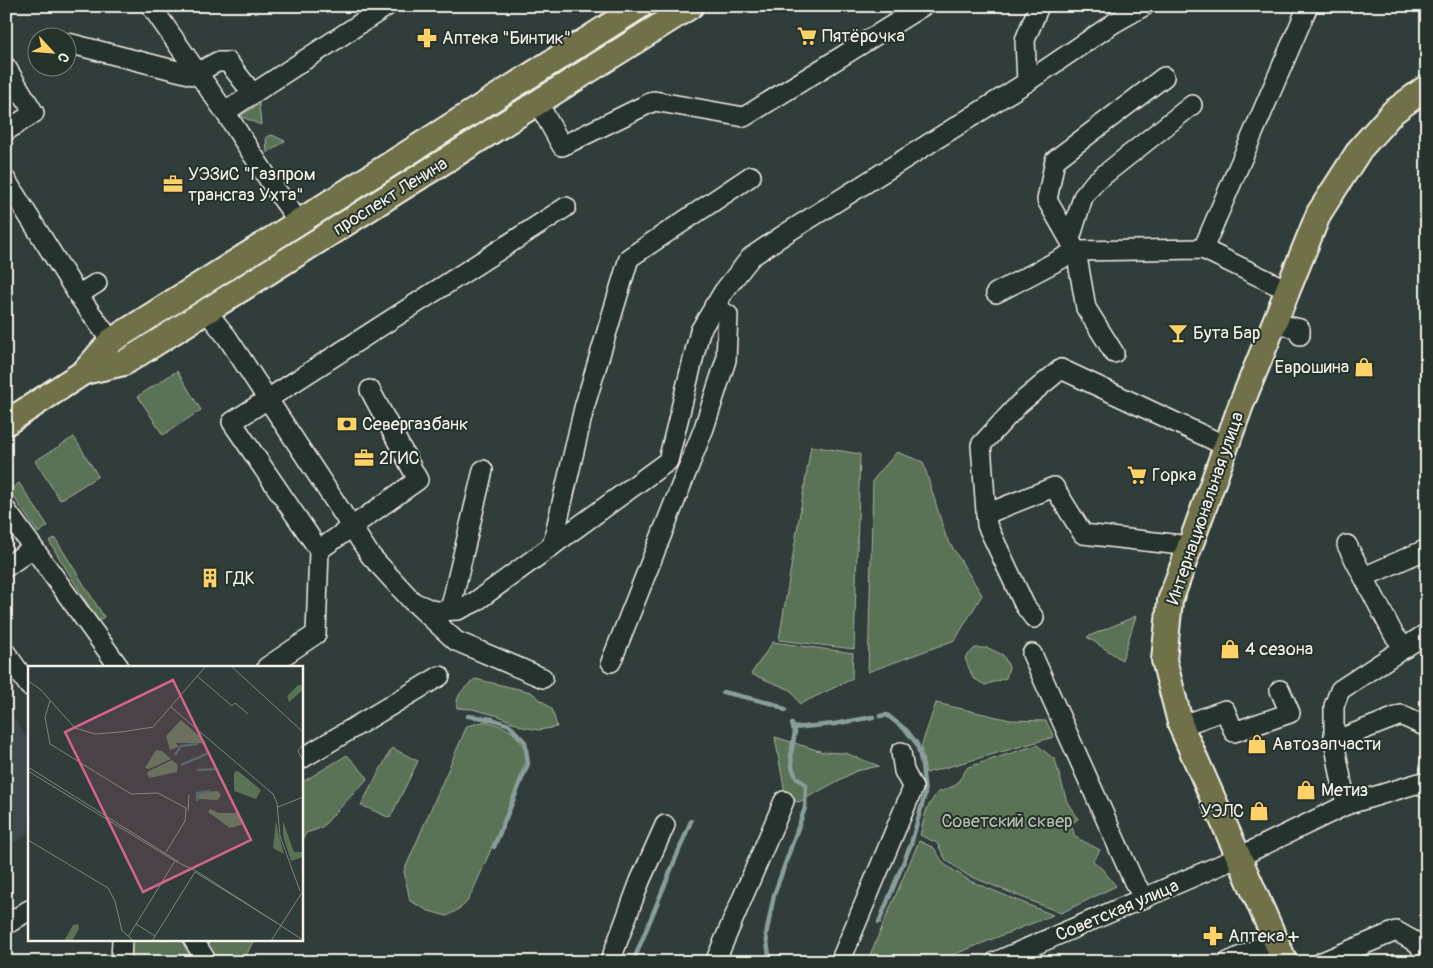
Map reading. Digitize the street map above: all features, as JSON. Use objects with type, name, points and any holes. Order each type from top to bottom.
[{"type":"main road","name":"проспект Ленина","points":[[84,372],[124,363],[691,6]]},
{"type":"main road","name":"проспект Ленина","points":[[6,423],[84,372],[111,341],[631,9]]},
{"type":"main road","name":"Интернациональная улица","points":[[1280,952],[1181,726],[1164,660],[1170,601],[1226,446],[1319,213],[1360,148],[1393,112],[1427,87]]},
{"type":"street","points":[[151,6],[299,222]]},
{"type":"street","points":[[225,112],[387,6]]},
{"type":"street","points":[[538,103],[562,146],[654,101],[744,117],[922,6]]},
{"type":"street","points":[[1027,82],[1025,40],[1039,6]]},
{"type":"street","points":[[413,602],[434,611],[458,610],[475,602],[668,461],[700,331],[714,306],[751,257],[1027,82],[1114,23],[1144,6]]},
{"type":"street","points":[[1203,249],[1308,6]]},
{"type":"street","points":[[78,45],[199,75],[217,62],[228,62],[253,94]]},
{"type":"street","points":[[6,67],[34,113],[6,131]]},
{"type":"street","points":[[1114,353],[1086,308],[1073,245],[1047,200],[1055,160],[1164,77]]},
{"type":"street","points":[[1073,245],[1083,196],[1095,182],[1192,104]]},
{"type":"street","points":[[552,546],[584,408],[629,258],[751,176]]},
{"type":"street","points":[[6,180],[74,288],[111,341]]},
{"type":"street","points":[[268,666],[316,634],[319,550],[232,422],[266,398],[351,346],[566,207]]},
{"type":"street","points":[[996,293],[1073,245],[1203,249],[1288,290]]},
{"type":"street","points":[[74,288],[97,283]]},
{"type":"street","points":[[611,662],[704,428],[720,382],[726,360],[728,315],[714,306]]},
{"type":"street","points":[[207,312],[227,337],[370,555],[413,602],[456,641],[543,678]]},
{"type":"street","points":[[1274,323],[1300,329],[1300,335]]},
{"type":"street","points":[[1034,618],[1025,606],[986,525],[981,445],[1019,404],[1061,370],[1226,446]]},
{"type":"street","points":[[319,550],[418,480],[370,390]]},
{"type":"street","points":[[450,610],[483,470]]},
{"type":"street","points":[[986,514],[1054,488],[1083,534],[1190,546]]},
{"type":"street","points":[[6,510],[118,666]]},
{"type":"street","points":[[1347,545],[1394,635],[1405,648]]},
{"type":"street","points":[[6,567],[33,548]]},
{"type":"street","points":[[1364,577],[1427,549]]},
{"type":"street","points":[[1346,805],[1334,741],[1334,706],[1340,690],[1427,632]]},
{"type":"street","points":[[6,653],[28,685]]},
{"type":"street","points":[[1032,654],[1134,882],[1145,898]]},
{"type":"street","points":[[302,758],[440,676]]},
{"type":"street","points":[[1181,726],[1225,710],[1234,732],[1290,713],[1280,690]]},
{"type":"street","points":[[1334,741],[1402,716],[1425,728]]},
{"type":"street","points":[[840,962],[913,788],[904,772],[901,752]]},
{"type":"street","name":"Советская улица","points":[[995,962],[1239,857],[1346,805],[1424,784]]},
{"type":"street","points":[[714,962],[784,801]]},
{"type":"street","points":[[610,962],[640,881],[665,824]]},
{"type":"street","points":[[6,925],[28,911]]},
{"type":"street","points":[[1322,962],[1396,931],[1424,948]]},
{"type":"street","points":[[121,962],[122,940]]},
{"type":"street","points":[[194,940],[207,962]]},
{"type":"street","points":[[1228,962],[1280,952]]},
{"type":"shaded area","points":[[6,706],[28,739],[28,834],[6,848]]},
{"type":"green space","points":[[658,6],[675,6],[619,41],[614,33]]},
{"type":"green space","points":[[607,37],[612,45],[492,121],[487,113]]},
{"type":"green space","points":[[259,104],[261,125],[240,116]]},
{"type":"green space","points":[[474,121],[480,129],[323,229],[317,220]]},
{"type":"green space","points":[[272,135],[285,141],[267,153],[266,137]]},
{"type":"green space","points":[[304,229],[310,238],[203,306],[198,297],[283,243],[287,249],[300,241],[296,235]]},
{"type":"green space","points":[[177,371],[201,410],[163,435],[138,396]]},
{"type":"green space","points":[[74,437],[98,476],[60,500],[35,461]]},
{"type":"green space","points":[[811,446],[860,454],[854,649],[779,640]]},
{"type":"green space","points":[[897,452],[923,462],[946,537],[982,595],[955,640],[868,672],[873,480]]},
{"type":"green space","points":[[19,483],[48,526],[38,533],[9,490]]},
{"type":"green space","points":[[55,538],[104,617],[98,621],[49,541]]},
{"type":"green space","points":[[1136,616],[1122,660],[1087,637]]},
{"type":"green space","points":[[773,642],[853,653],[852,679],[800,704],[791,690],[751,674]]},
{"type":"green space","points":[[975,648],[988,648],[1003,655],[1009,667],[1006,678],[985,685],[973,678],[965,658]]},
{"type":"green space","points":[[475,679],[531,692],[552,709],[557,727],[539,730],[523,727],[499,716],[472,709],[457,708],[459,695]]},
{"type":"green space","points":[[936,703],[1010,720],[1046,721],[1054,737],[926,773],[921,747]]},
{"type":"green space","points":[[486,721],[512,732],[521,742],[526,757],[510,802],[473,890],[464,905],[447,916],[429,911],[410,901],[404,871],[467,726]]},
{"type":"green space","points":[[775,737],[823,752],[845,753],[879,766],[856,771],[799,802],[786,799]]},
{"type":"green space","name":"Советский сквер","points":[[1037,745],[1055,760],[1067,802],[1078,819],[1071,824],[1075,837],[1100,850],[1093,861],[1116,886],[1061,913],[967,875],[946,860],[937,843],[920,835],[927,808],[937,793],[956,785],[968,767]]},
{"type":"green space","points":[[392,748],[418,761],[390,818],[361,805]]},
{"type":"green space","points":[[347,755],[368,778],[321,828],[306,833],[302,840],[302,782]]},
{"type":"green space","points":[[919,841],[934,848],[944,864],[970,881],[1053,915],[935,962],[867,962]]},
{"type":"green space","points":[[127,940],[254,940],[243,962],[134,962],[127,945]]},
{"type":"waterway","points":[[723,692],[774,704],[785,710]]},
{"type":"waterway","points":[[879,922],[911,844],[925,794],[922,764],[917,744],[906,730],[887,715],[880,716]]},
{"type":"waterway","points":[[468,716],[492,719],[509,725],[525,742],[528,764],[494,847]]},
{"type":"waterway","points":[[793,728],[834,724],[873,717]]},
{"type":"waterway","points":[[770,962],[766,935],[774,895],[805,808],[806,785],[796,777],[792,767],[791,754],[795,732],[792,724]]},
{"type":"waterway","points":[[633,962],[691,821]]},
{"type":"place","name":"Пятёрочка","points":[[807,36]]},
{"type":"place","name":"Аптека \"Бинтик\"","points":[[427,38]]},
{"type":"place","name":"УЭЗиС \"Газпром трансгаз Ухта\"","points":[[173,184]]},
{"type":"place","name":"Бута Бар","points":[[1178,333]]},
{"type":"place","name":"Еврошина","points":[[1364,367]]},
{"type":"place","name":"Севергазбанк","points":[[347,424]]},
{"type":"place","name":"2ГИС","points":[[364,458]]},
{"type":"place","name":"Горка","points":[[1137,475]]},
{"type":"place","name":"ГДК","points":[[210,578]]},
{"type":"place","name":"4 сезона","points":[[1230,649]]},
{"type":"place","name":"Автозапчасти","points":[[1257,744]]},
{"type":"place","name":"Метиз","points":[[1306,790]]},
{"type":"place","name":"УЭЛС","points":[[1259,811]]},
{"type":"place","name":"Аптека +","points":[[1213,936]]}]
